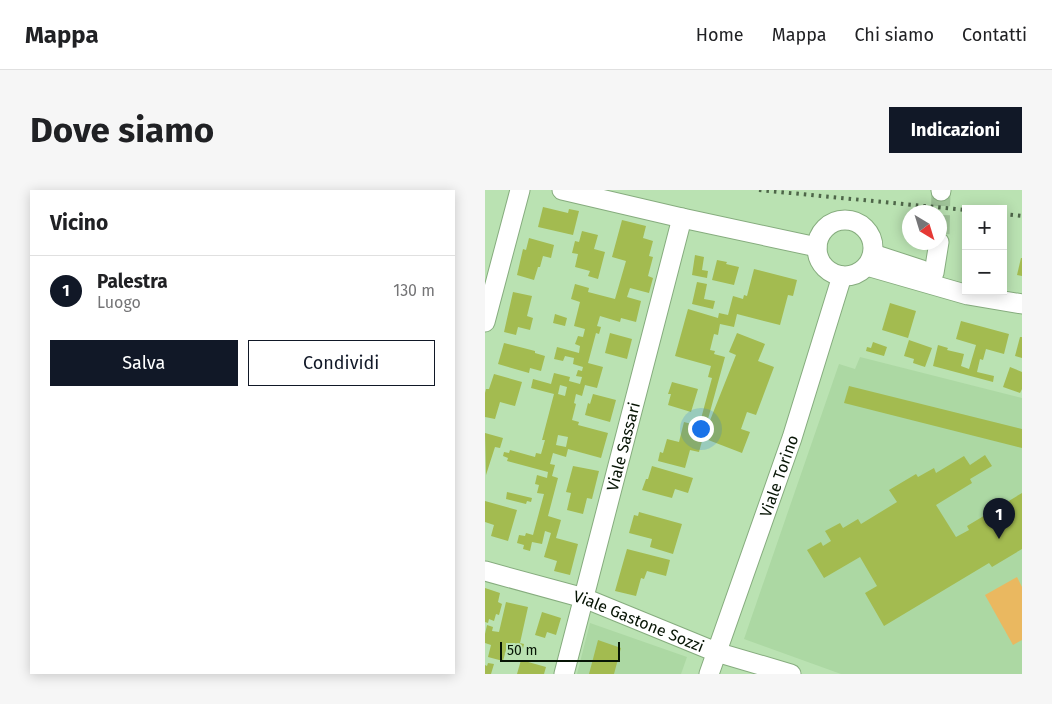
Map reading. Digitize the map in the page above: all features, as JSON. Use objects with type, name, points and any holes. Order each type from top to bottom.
[{"type":"street","points":[[485,322],[520,190]]},
{"type":"street","points":[[562,190],[817,247]]},
{"type":"street","name":"Viale Sassari","points":[[564,674],[682,218]]},
{"type":"street","points":[[845,220],[860,225],[867,230],[871,237],[870,260],[860,272],[851,276],[842,276],[827,270],[818,256],[817,247],[823,232],[836,222],[845,220]]},
{"type":"street","points":[[934,274],[938,250]]},
{"type":"street","points":[[870,260],[962,282]]},
{"type":"street","points":[[870,260],[968,295],[1018,303]]},
{"type":"street","name":"Viale Torino","points":[[709,674],[792,438],[842,276]]},
{"type":"street","points":[[997,295],[1018,303]]},
{"type":"street","name":"Viale Gastone Sozzi","points":[[485,571],[584,598],[716,652],[791,674]]},
{"type":"shaded area","points":[[860,357],[1022,398],[1022,674],[841,674],[744,639],[839,364],[855,369]]},
{"type":"shaded area","points":[[1017,577],[1022,587],[1022,640],[1013,645],[985,595]]},
{"type":"shaded area","points":[[590,623],[687,657],[681,674],[577,674]]},
{"type":"building","points":[[543,207],[568,213],[569,209],[579,211],[573,235],[538,227]]},
{"type":"building","points":[[622,220],[646,226],[643,238],[653,241],[649,256],[653,257],[648,276],[653,278],[649,293],[630,288],[627,297],[641,301],[636,322],[621,318],[620,322],[600,316],[597,326],[601,327],[599,334],[596,333],[588,363],[603,367],[597,388],[585,385],[582,396],[576,394],[574,403],[576,404],[572,420],[579,422],[578,425],[608,433],[601,458],[568,449],[566,457],[553,453],[550,464],[555,465],[552,476],[558,478],[548,516],[561,520],[556,538],[578,544],[570,575],[554,571],[557,561],[544,557],[551,533],[545,531],[542,544],[532,542],[530,551],[523,549],[524,545],[517,543],[519,535],[525,536],[526,533],[533,535],[544,494],[537,493],[539,485],[535,484],[537,475],[547,478],[548,472],[507,461],[508,458],[503,456],[504,452],[509,453],[510,450],[535,457],[536,453],[541,454],[545,440],[542,440],[554,394],[531,388],[533,379],[551,384],[554,373],[570,377],[569,381],[580,384],[582,377],[576,376],[578,370],[582,371],[583,367],[573,364],[574,358],[565,356],[563,361],[554,359],[557,347],[579,353],[580,346],[575,344],[578,336],[583,337],[585,329],[574,326],[580,302],[571,299],[575,284],[589,288],[588,292],[615,299],[626,261],[612,257]],"holes":[[[560,385],[567,387],[565,396],[558,394]],[[558,435],[568,437],[566,447],[556,445]]]},
{"type":"building","points":[[582,231],[598,235],[594,249],[605,252],[598,279],[588,276],[590,271],[575,267],[578,254],[572,253],[575,241],[579,242]]},
{"type":"building","points":[[529,238],[554,245],[551,258],[543,256],[534,280],[517,275],[523,249],[526,250]]},
{"type":"building","points":[[695,255],[704,257],[702,270],[708,271],[707,278],[692,275]]},
{"type":"building","points":[[1022,258],[1022,276],[1017,275]]},
{"type":"building","points":[[717,260],[739,267],[734,285],[712,280]]},
{"type":"building","points":[[754,269],[797,280],[793,296],[788,295],[780,325],[737,314],[734,327],[720,324],[718,335],[714,334],[710,350],[715,351],[714,354],[725,357],[699,452],[690,450],[685,468],[658,461],[660,452],[663,453],[667,439],[679,442],[684,422],[699,426],[712,378],[708,377],[711,366],[675,356],[688,309],[718,318],[719,313],[728,315],[733,296],[743,299],[744,295],[747,296]]},
{"type":"building","points":[[697,282],[707,284],[704,299],[715,301],[713,309],[692,304]]},
{"type":"building","points":[[513,292],[532,296],[527,316],[533,318],[530,330],[518,327],[516,335],[504,332]]},
{"type":"building","points":[[890,303],[916,311],[908,338],[882,330]]},
{"type":"building","points":[[555,314],[567,318],[565,326],[553,323]]},
{"type":"building","points":[[961,321],[1009,334],[1004,354],[986,349],[983,360],[980,359],[977,372],[994,376],[993,382],[933,366],[938,345],[948,348],[947,350],[964,354],[961,366],[969,369],[976,345],[956,339]]},
{"type":"building","points":[[610,333],[632,339],[627,359],[605,353]]},
{"type":"building","points":[[737,333],[765,344],[758,361],[774,367],[756,415],[747,412],[741,429],[750,432],[742,453],[703,438],[736,355],[729,352]]},
{"type":"building","points":[[1020,337],[1022,337],[1022,358],[1015,356]]},
{"type":"building","points":[[909,340],[932,348],[925,367],[913,363],[914,359],[904,356]]},
{"type":"building","points":[[873,342],[887,347],[884,356],[866,351],[867,347],[871,348]]},
{"type":"building","points":[[504,343],[535,351],[535,353],[545,356],[541,371],[530,368],[529,373],[498,364]]},
{"type":"building","points":[[1010,367],[1022,372],[1022,389],[1020,393],[1003,387]]},
{"type":"building","points":[[494,374],[522,382],[515,406],[500,402],[495,419],[485,417],[485,393],[486,389],[489,389]]},
{"type":"building","points":[[672,382],[698,389],[691,412],[668,405],[671,394],[668,394]]},
{"type":"building","points":[[849,386],[1022,429],[1022,448],[844,403]]},
{"type":"building","points":[[593,394],[616,400],[610,422],[585,415]]},
{"type":"building","points":[[485,433],[503,438],[500,448],[495,447],[486,475]]},
{"type":"building","points":[[985,455],[992,466],[970,479],[972,483],[936,505],[956,537],[969,530],[967,526],[1022,493],[1022,549],[992,567],[989,563],[884,626],[865,593],[877,586],[860,557],[824,578],[807,550],[821,542],[823,546],[831,541],[825,531],[840,523],[843,528],[858,519],[861,524],[897,502],[889,490],[916,474],[918,477],[934,468],[936,473],[964,456],[970,465]]},
{"type":"building","points":[[573,466],[599,471],[592,499],[587,498],[583,514],[567,510],[571,493],[566,492]]},
{"type":"building","points":[[652,466],[693,478],[688,493],[675,489],[672,498],[642,490]]},
{"type":"building","points":[[507,492],[532,498],[531,502],[527,501],[526,504],[506,499]]},
{"type":"building","points":[[485,501],[517,510],[508,541],[491,536],[494,525],[485,522]]},
{"type":"building","points":[[639,512],[682,524],[673,554],[650,547],[652,539],[629,533],[634,515],[638,516]]},
{"type":"building","points":[[627,549],[670,560],[666,576],[647,571],[644,579],[641,578],[636,596],[615,591]]},
{"type":"building","points":[[485,588],[500,593],[498,602],[502,604],[499,615],[496,614],[494,621],[489,619],[488,623],[485,622]]},
{"type":"building","points":[[506,602],[528,607],[520,643],[524,644],[522,653],[506,650],[503,661],[488,657],[491,645],[485,643],[485,634],[487,625],[493,627],[492,631],[499,632]]},
{"type":"building","points":[[542,612],[561,618],[556,635],[547,632],[545,638],[535,635]]},
{"type":"building","points":[[598,640],[621,648],[614,674],[589,674]]},
{"type":"building","points":[[521,660],[546,667],[544,674],[517,674]]},
{"type":"building","points":[[488,663],[494,664],[491,674],[485,674],[485,665],[487,666]]},
{"type":"tunnel","points":[[941,191],[941,205]]},
{"type":"railway","points":[[759,190],[962,210]]},
{"type":"railway","points":[[1007,214],[1022,216]]},
{"type":"place","name":"Palestra","points":[[999,539]]}]
